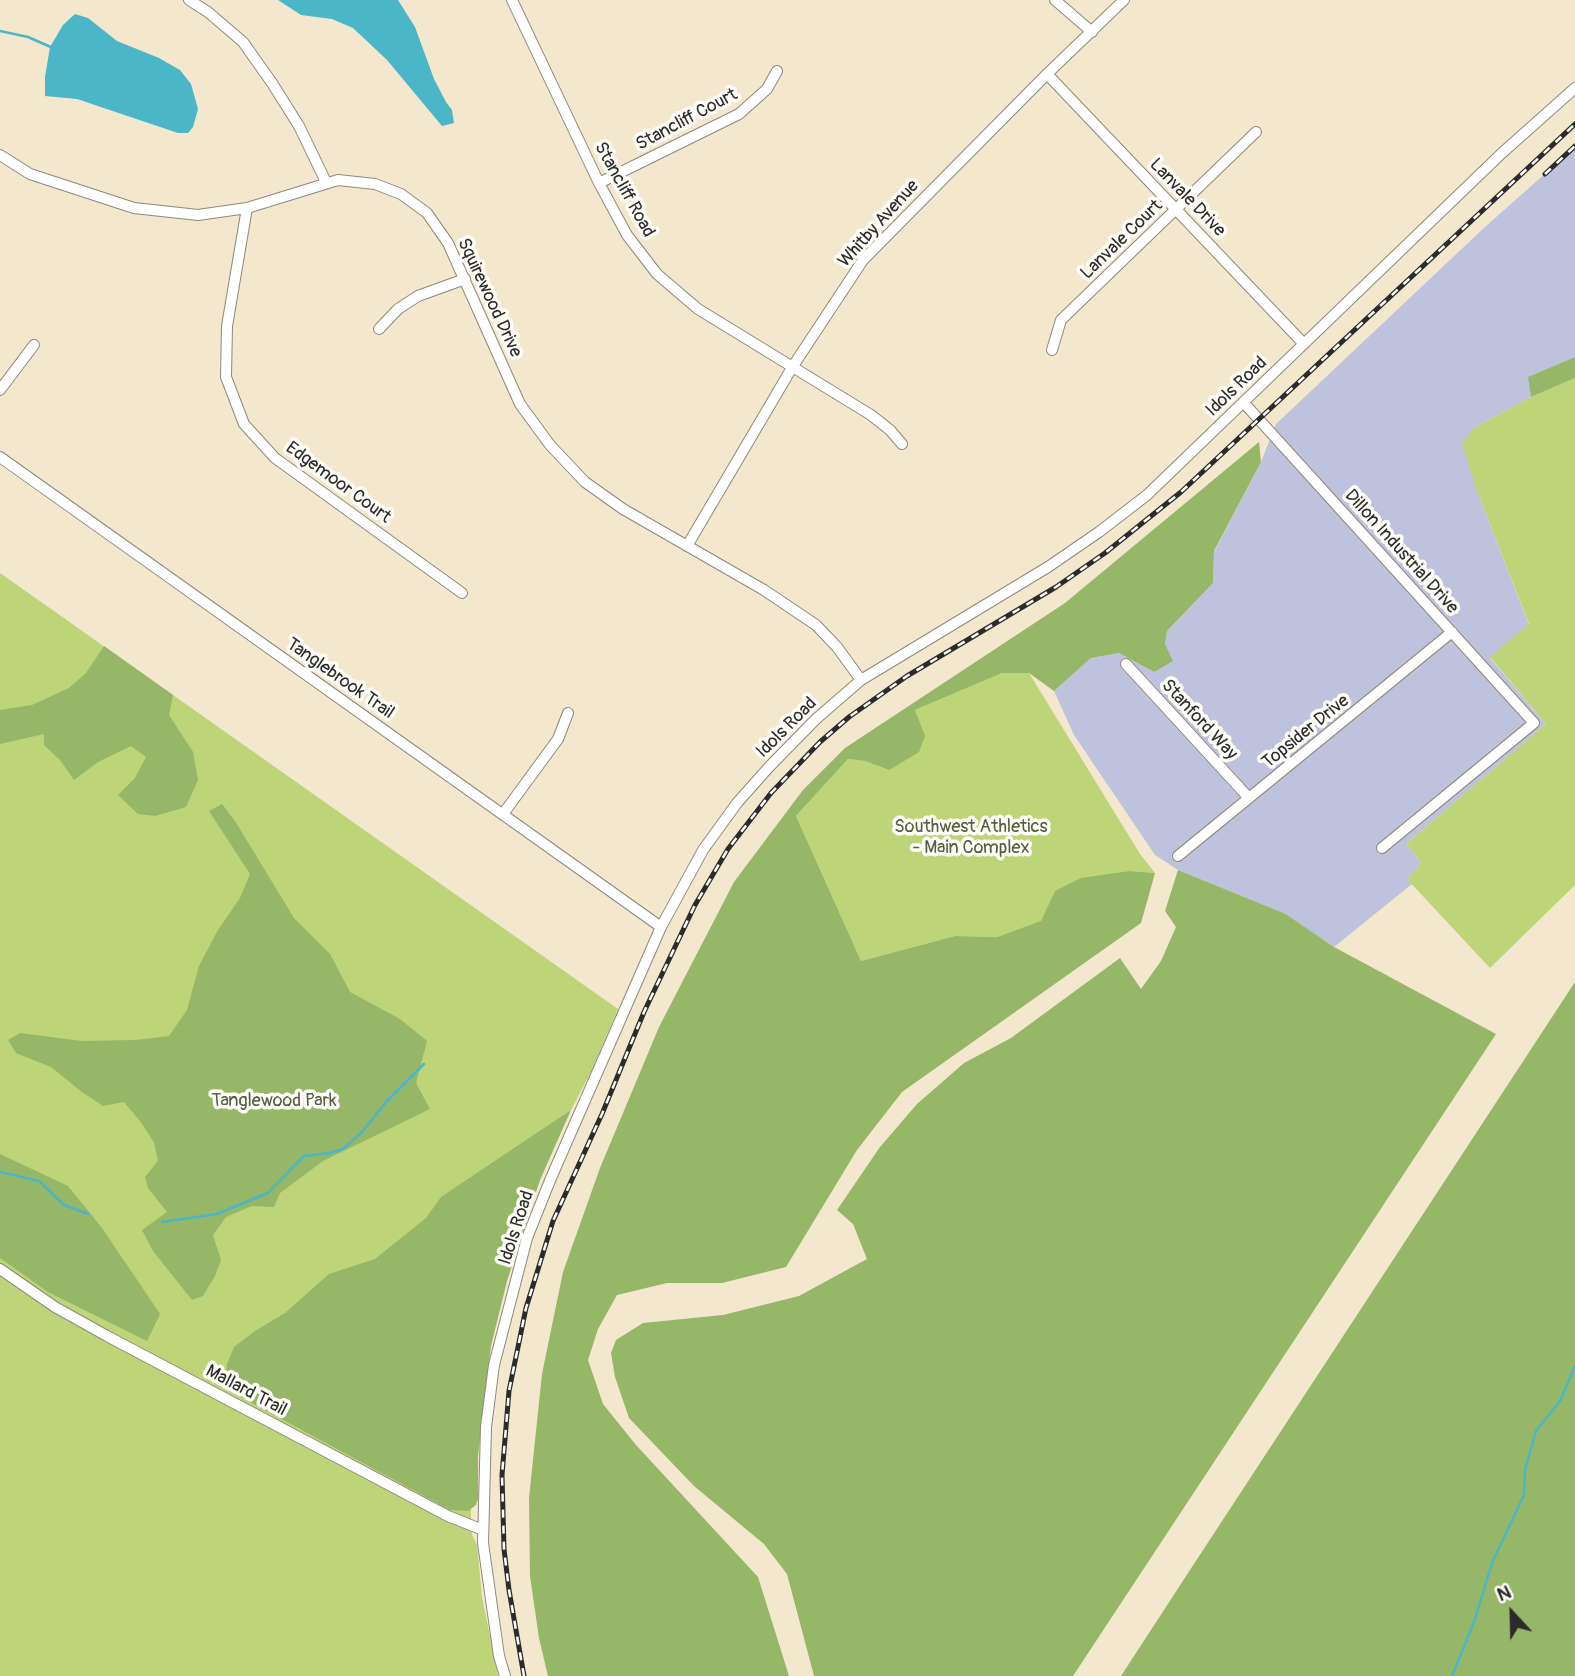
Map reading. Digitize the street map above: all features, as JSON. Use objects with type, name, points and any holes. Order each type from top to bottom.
[{"type":"street","points":[[189,0],[208,12],[243,43],[299,126],[326,182]]},
{"type":"street","name":"Stancliff Road","points":[[512,0],[627,235],[657,274],[698,309],[871,415],[902,444]]},
{"type":"street","points":[[1055,0],[1091,32]]},
{"type":"street","name":"Whitby Avenue","points":[[687,546],[793,366],[863,260],[1046,74],[1124,0]]},
{"type":"street","name":"Stancliff Court","points":[[600,183],[739,114],[768,89],[777,71]]},
{"type":"street","name":"Lanvale Drive","points":[[1046,74],[1304,344]]},
{"type":"street","name":"Idols Road","points":[[505,1676],[499,1656],[483,1530],[486,1427],[494,1365],[527,1238],[551,1178],[661,927],[703,850],[737,803],[816,719],[862,680],[1048,567],[1147,495],[1502,153],[1575,88]]},
{"type":"street","name":"Lanvale Court","points":[[1052,350],[1061,320],[1256,132]]},
{"type":"street","name":"Squirewood Drive","points":[[0,155],[30,174],[134,208],[198,215],[247,208],[338,180],[375,184],[401,194],[418,206],[437,226],[465,279],[520,404],[550,445],[586,482],[623,509],[764,590],[816,625],[862,680]]},
{"type":"street","name":"Edgemoor Court","points":[[247,208],[227,326],[226,351],[226,377],[244,424],[275,458],[462,593]]},
{"type":"street","points":[[379,329],[398,309],[418,296],[465,279]]},
{"type":"street","points":[[0,390],[34,345]]},
{"type":"street","name":"Dillon Industrial Drive","points":[[1244,403],[1534,723],[1382,848]]},
{"type":"street","name":"Tanglebrook Trail","points":[[0,457],[661,927]]},
{"type":"street","name":"Topsider Drive","points":[[1178,856],[1452,632]]},
{"type":"street","name":"Stanford Way","points":[[1126,664],[1249,798]]},
{"type":"street","points":[[503,814],[558,738],[568,713]]},
{"type":"street","name":"Mallard Trail","points":[[0,1269],[55,1307],[96,1330],[448,1516],[483,1530]]},
{"type":"shaded area","points":[[1575,147],[1575,357],[1529,377],[1531,397],[1474,428],[1477,491],[1529,625],[1490,658],[1546,724],[1406,844],[1422,863],[1407,879],[1412,884],[1334,947],[1286,914],[1178,870],[1155,855],[1074,735],[1054,691],[1091,658],[1119,653],[1154,672],[1167,631],[1213,583],[1214,552],[1261,462],[1276,424],[1485,227]]},
{"type":"green space","points":[[1575,357],[1575,378],[1531,397],[1528,377]]},
{"type":"green space","points":[[1575,378],[1575,885],[1490,968],[1407,879],[1422,863],[1406,844],[1546,724],[1490,657],[1529,624],[1477,491],[1462,443],[1474,428],[1531,397]]},
{"type":"green space","points":[[1259,442],[1261,462],[1214,551],[1213,583],[1167,631],[1165,644],[1173,661],[1154,672],[1119,653],[1091,658],[1054,691],[1029,673],[1002,673],[915,710],[925,736],[919,752],[889,770],[865,761],[848,759],[796,816],[861,961],[955,936],[997,937],[1041,921],[1055,891],[1081,878],[1130,871],[1155,873],[1141,923],[902,1092],[857,1150],[786,1267],[722,1283],[667,1283],[617,1295],[598,1329],[588,1360],[603,1404],[636,1445],[758,1577],[789,1676],[548,1676],[539,1638],[530,1576],[529,1498],[542,1374],[563,1272],[600,1168],[659,1027],[734,882],[803,790],[845,748],[1065,603]]},
{"type":"green space","name":"Tanglewood Park","points":[[0,573],[618,1009],[593,1068],[571,1110],[565,1114],[551,1145],[496,1302],[471,1485],[471,1521],[472,1535],[477,1545],[482,1597],[498,1676],[0,1676]]},
{"type":"green space","points":[[104,646],[173,695],[169,715],[193,752],[198,780],[186,807],[155,816],[138,814],[118,795],[135,778],[146,757],[131,746],[98,762],[74,780],[60,760],[44,745],[44,734],[0,744],[0,710],[32,705],[69,688],[86,673]]},
{"type":"green space","name":"Southwest Athletics - Main Complex","points":[[1002,673],[1029,673],[1140,854],[1155,873],[1130,871],[1055,891],[1042,921],[997,937],[955,936],[861,961],[796,816],[848,759],[865,761],[889,770],[924,736],[915,710]]},
{"type":"green space","points":[[222,804],[294,918],[330,954],[350,992],[400,1019],[427,1041],[416,1083],[430,1109],[323,1161],[280,1193],[274,1207],[252,1206],[226,1217],[213,1235],[221,1260],[215,1276],[203,1296],[192,1300],[153,1251],[142,1230],[167,1212],[148,1188],[145,1177],[158,1161],[154,1142],[140,1121],[124,1102],[103,1106],[51,1067],[16,1053],[8,1040],[20,1033],[81,1041],[136,1040],[169,1036],[187,1010],[199,966],[218,930],[240,898],[250,874],[209,811]]},
{"type":"green space","points":[[1178,870],[1286,914],[1334,947],[1496,1034],[1073,1676],[814,1676],[787,1574],[764,1544],[694,1486],[629,1418],[615,1377],[611,1353],[616,1340],[643,1323],[723,1315],[799,1296],[867,1259],[853,1224],[837,1210],[880,1147],[917,1104],[964,1063],[1011,1038],[1120,958],[1141,989],[1161,961],[1176,927],[1165,911]]},
{"type":"green space","points":[[1575,982],[1575,1676],[1121,1676],[1190,1570]]},
{"type":"green space","points":[[571,1110],[540,1180],[507,1281],[491,1346],[478,1456],[476,1505],[468,1511],[450,1510],[237,1395],[226,1376],[227,1364],[234,1347],[285,1313],[329,1274],[375,1259],[426,1218],[441,1197]]},
{"type":"green space","points":[[0,1154],[68,1186],[102,1228],[160,1314],[147,1341],[48,1292],[0,1258]]},
{"type":"water","points":[[278,0],[398,0],[415,27],[434,79],[452,110],[454,123],[442,126],[387,60],[353,28],[332,19],[301,15]]},
{"type":"water","points":[[75,14],[88,18],[117,41],[159,58],[180,70],[191,84],[198,109],[193,127],[188,133],[178,133],[77,99],[45,96],[50,47],[63,25]]},
{"type":"waterway","points":[[0,31],[28,37],[53,48]]},
{"type":"waterway","points":[[162,1222],[217,1214],[268,1193],[304,1156],[343,1149],[424,1064]]},
{"type":"waterway","points":[[0,1172],[39,1181],[64,1205],[88,1214]]},
{"type":"waterway","points":[[1452,1676],[1474,1622],[1492,1563],[1524,1495],[1525,1470],[1536,1431],[1560,1401],[1575,1366]]},
{"type":"railway","points":[[524,1676],[504,1549],[502,1475],[509,1391],[526,1308],[553,1221],[602,1114],[644,1012],[695,905],[728,849],[771,793],[820,742],[849,717],[907,676],[1056,587],[1105,553],[1181,492],[1575,124]]},
{"type":"railway","points":[[1545,174],[1575,146]]}]
